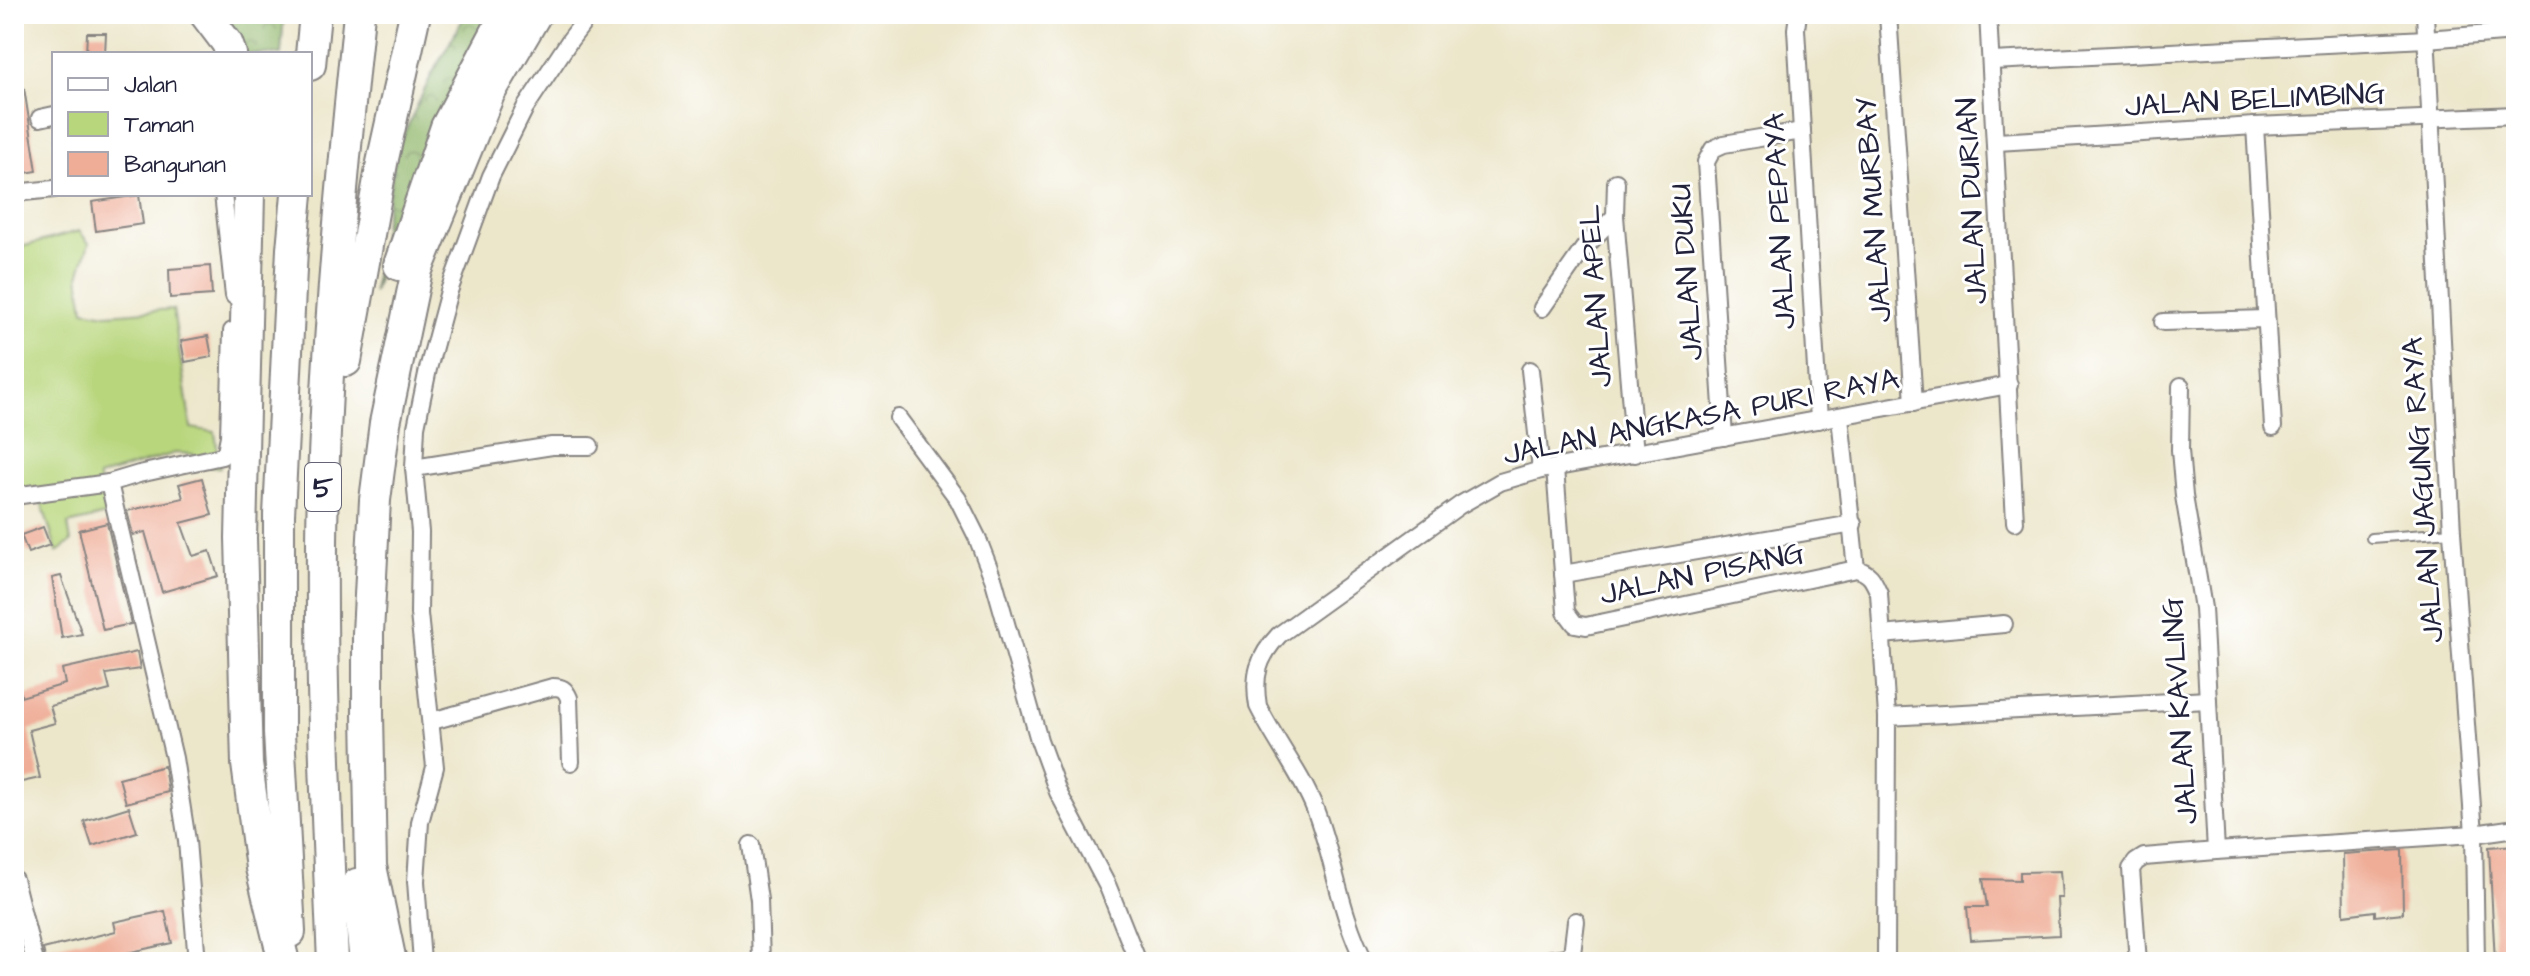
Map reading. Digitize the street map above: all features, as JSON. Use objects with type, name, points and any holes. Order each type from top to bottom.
[{"type":"highway","points":[[205,14],[230,52]]},
{"type":"highway","points":[[311,52],[315,14]]},
{"type":"highway","name":"5","points":[[333,962],[325,759],[323,484],[335,254],[359,14]]},
{"type":"highway","points":[[323,484],[382,163],[415,14]]},
{"type":"highway","points":[[365,962],[357,880],[351,635],[364,439],[400,260],[421,196],[446,127],[506,14]]},
{"type":"highway","points":[[391,962],[371,866],[368,714],[368,633],[375,500],[385,423],[417,270],[489,94],[536,14]]},
{"type":"highway","points":[[249,196],[241,538],[247,764],[261,868],[284,962]]},
{"type":"highway","name":"5","points":[[292,962],[279,733],[279,515],[297,196]]},
{"type":"street","points":[[422,962],[416,881],[420,822],[435,767],[419,614],[420,532],[414,468],[416,427],[428,369],[465,241],[491,176],[525,108],[590,14]]},
{"type":"street","name":"JALAN MURBAY","points":[[1888,14],[1914,403]]},
{"type":"street","name":"JALAN DURIAN","points":[[1988,14],[2015,522]]},
{"type":"street","name":"JALAN JAGUNG RAYA","points":[[2425,14],[2452,532],[2474,834],[2476,962]]},
{"type":"street","name":"JALAN PEPAYA","points":[[1797,16],[1819,420]]},
{"type":"street","points":[[1992,61],[2516,32]]},
{"type":"street","name":"JALAN BELIMBING","points":[[1997,142],[2255,126],[2516,115]]},
{"type":"street","points":[[2255,126],[2273,427]]},
{"type":"street","name":"JALAN DUKU","points":[[1724,437],[1706,162],[1713,149],[1724,144],[1802,131]]},
{"type":"street","name":"JALAN APEL","points":[[1616,182],[1615,216],[1635,454]]},
{"type":"street","points":[[14,193],[52,189]]},
{"type":"street","points":[[14,496],[109,483],[167,467],[213,459],[226,451],[235,300],[223,196]]},
{"type":"street","points":[[1542,308],[1584,248],[1615,216]]},
{"type":"street","points":[[2163,322],[2266,319]]},
{"type":"street","name":"JALAN PISANG","points":[[1530,370],[1548,469],[1566,612],[1575,624],[1586,626],[1856,569]]},
{"type":"street","name":"JALAN ANGKASA PURI RAYA","points":[[1365,962],[1342,905],[1313,805],[1258,706],[1255,689],[1265,650],[1279,635],[1460,505],[1500,482],[1548,469],[2009,385]]},
{"type":"street","name":"JALAN KAVLING","points":[[2138,962],[2131,869],[2144,857],[2216,851],[2203,608],[2184,496],[2180,450],[2181,386]]},
{"type":"street","points":[[1840,417],[1856,569],[1872,577],[1879,593],[1887,717],[1886,962]]},
{"type":"street","points":[[898,418],[958,499],[977,537],[994,581],[1043,753],[1058,792],[1108,887],[1138,962]]},
{"type":"street","points":[[414,468],[552,446],[590,446]]},
{"type":"street","points":[[109,483],[174,758],[187,841],[197,962]]},
{"type":"street","points":[[1563,574],[1853,524]]},
{"type":"street","points":[[1882,635],[2004,624]]},
{"type":"street","points":[[432,721],[561,687],[569,698],[571,762]]},
{"type":"street","points":[[1887,717],[2208,700]]},
{"type":"street","points":[[2216,851],[2474,834],[2516,828]]},
{"type":"street","points":[[751,845],[759,900],[761,962]]},
{"type":"street","points":[[15,890],[35,962]]},
{"type":"street","points":[[1572,957],[1576,921]]},
{"type":"lane","points":[[2371,538],[2452,532]]},
{"type":"lane","points":[[1510,962],[1572,957]]},
{"type":"green space","points":[[220,14],[284,14],[281,52],[243,52]]},
{"type":"green space","points":[[466,14],[493,14],[403,209],[373,293],[396,151],[431,76]]},
{"type":"green space","points":[[79,231],[89,243],[79,276],[84,310],[107,314],[173,309],[191,428],[215,432],[220,468],[197,466],[193,454],[175,453],[98,477],[110,514],[68,524],[71,542],[57,552],[38,491],[14,496],[14,249]]},
{"type":"building","points":[[87,33],[106,33],[105,52],[86,52]]},
{"type":"building","points":[[24,88],[37,171],[14,175],[14,89]]},
{"type":"building","points":[[139,196],[143,224],[96,231],[92,202]]},
{"type":"building","points":[[210,266],[212,295],[170,298],[169,269]]},
{"type":"building","points":[[208,336],[212,357],[185,362],[181,341]]},
{"type":"building","points":[[202,478],[212,515],[181,523],[193,556],[210,551],[218,576],[162,592],[145,532],[133,535],[127,511],[183,498],[179,484]]},
{"type":"building","points":[[107,523],[131,624],[103,630],[79,530]]},
{"type":"building","points":[[43,527],[50,545],[28,553],[21,535]]},
{"type":"building","points":[[61,576],[82,634],[62,638],[52,578]]},
{"type":"building","points":[[137,652],[140,669],[106,674],[110,690],[50,706],[55,723],[29,730],[40,778],[17,783],[14,769],[14,695],[21,694],[21,697],[65,684],[62,669]]},
{"type":"building","points":[[164,766],[168,792],[126,803],[119,778]]},
{"type":"building","points":[[129,807],[137,832],[92,846],[84,821]]},
{"type":"building","points":[[2516,845],[2516,962],[2495,962],[2489,847]]},
{"type":"building","points":[[2402,850],[2403,913],[2375,916],[2375,911],[2344,915],[2343,854]]},
{"type":"building","points":[[2060,871],[2062,898],[2057,898],[2059,935],[1970,940],[1967,907],[1987,907],[1983,879],[2020,880],[2020,872]]},
{"type":"building","points":[[165,911],[172,943],[113,956],[115,962],[46,962],[43,949],[116,931],[114,922]]}]
